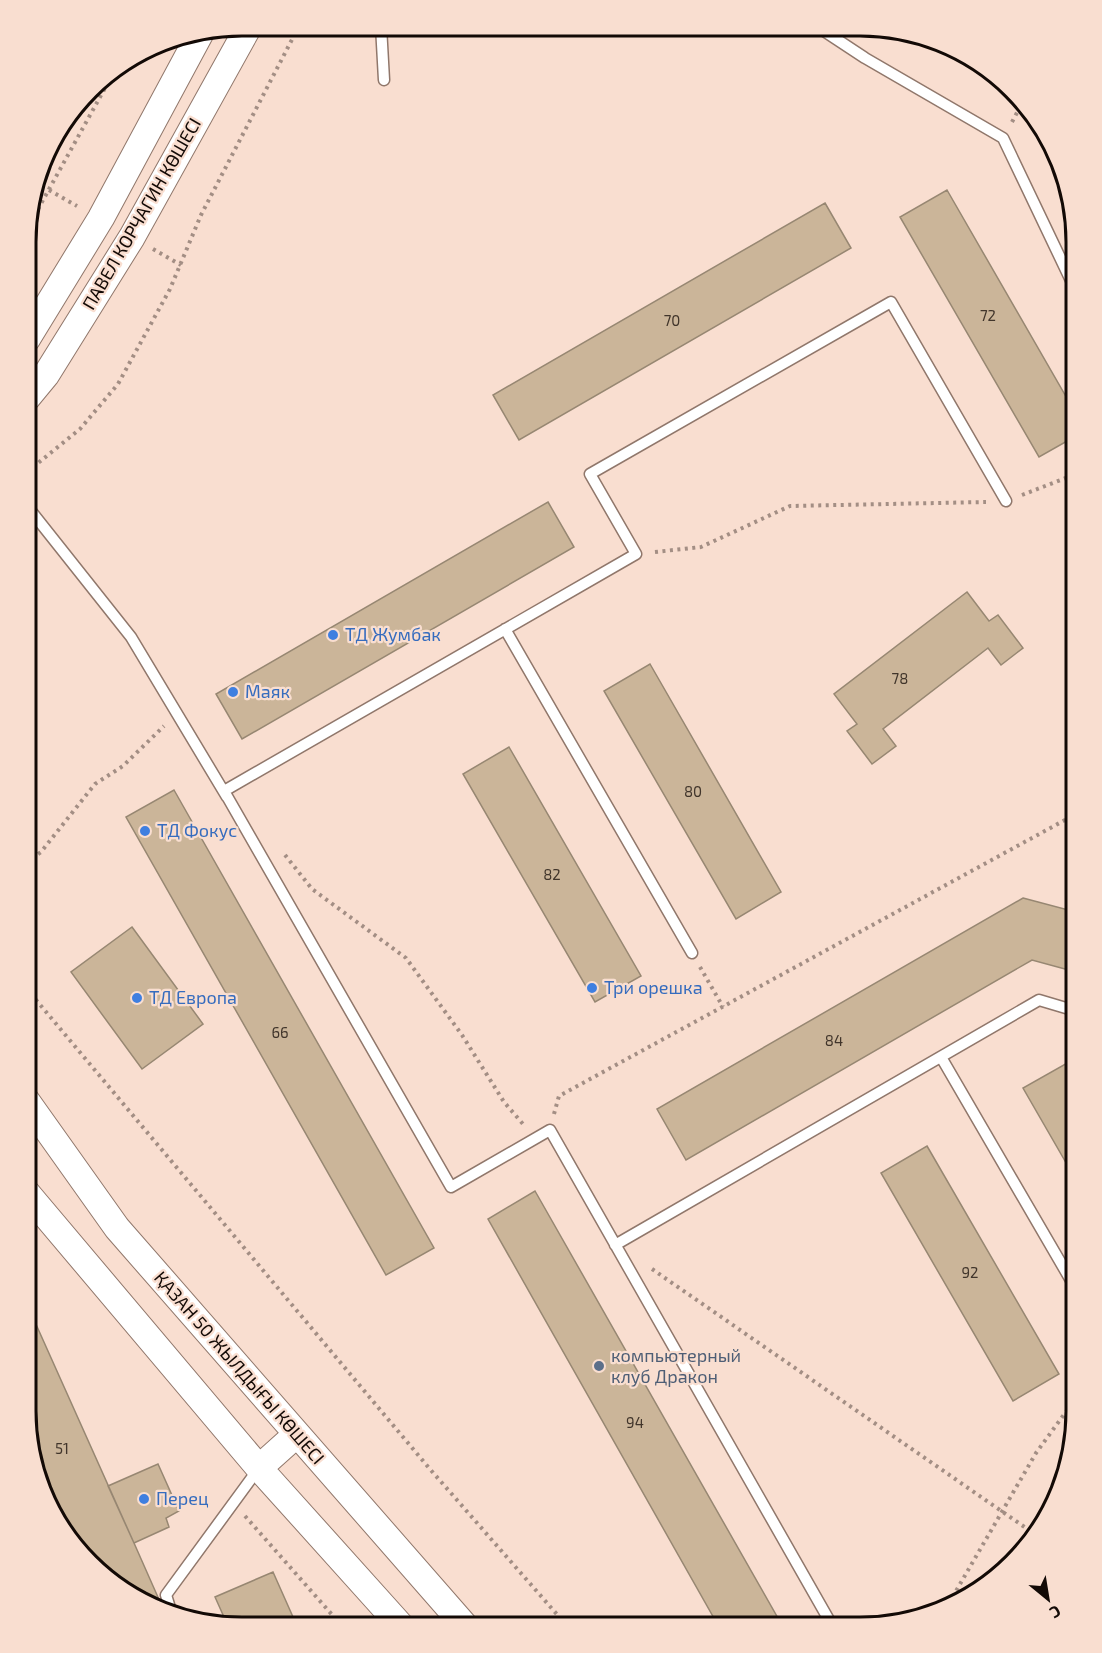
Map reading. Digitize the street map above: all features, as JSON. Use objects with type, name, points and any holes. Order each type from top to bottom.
[{"type":"street","name":"ПАВЕЛ КОРЧАГИН КӨШЕСІ","points":[[36,387],[46,375],[132,237],[243,36]]},
{"type":"street","name":"ПАВЕЛ КОРЧАГИН КӨШЕСІ","points":[[36,324],[101,218],[196,41]]},
{"type":"street","name":"ҚАЗАН 50 ЖЫЛДЫҒЫ КӨШЕСІ","points":[[36,1114],[117,1228],[457,1617]]},
{"type":"street","points":[[36,1204],[259,1468],[393,1617]]},
{"type":"street","points":[[259,1468],[297,1434]]},
{"type":"lane","points":[[382,36],[384,80]]},
{"type":"lane","points":[[832,36],[865,58],[1003,138],[1066,268]]},
{"type":"lane","points":[[231,805],[224,791],[636,554],[590,474],[891,302],[1006,501]]},
{"type":"lane","points":[[36,517],[131,637],[231,805],[451,1187],[550,1130],[827,1617]]},
{"type":"lane","points":[[505,629],[692,953]]},
{"type":"lane","points":[[615,1245],[1039,1000],[1066,1008]]},
{"type":"lane","points":[[941,1057],[1066,1272]]},
{"type":"lane","points":[[168,1603],[166,1595],[259,1468]]},
{"type":"path","points":[[36,465],[80,429],[118,384],[165,299],[201,215],[293,36]]},
{"type":"path","points":[[39,207],[105,88]]},
{"type":"path","points":[[49,190],[101,218]]},
{"type":"path","points":[[636,554],[701,547],[790,506],[1006,501],[1066,478]]},
{"type":"path","points":[[550,1130],[559,1096],[1066,819]]},
{"type":"path","points":[[692,953],[723,1007]]},
{"type":"path","points":[[36,1000],[429,1467],[559,1617]]},
{"type":"path","points":[[615,1245],[1028,1529]]},
{"type":"path","points":[[955,1593],[1036,1453],[1066,1412]]},
{"type":"path","points":[[233,1503],[334,1617]]},
{"type":"building","points":[[947,190],[1066,397],[1066,442],[1039,457],[900,217]]},
{"type":"building","points":[[825,203],[851,248],[519,440],[493,395]]},
{"type":"building","points":[[548,502],[574,547],[242,739],[216,694]]},
{"type":"building","points":[[967,592],[989,621],[998,615],[1023,648],[1001,665],[988,648],[883,729],[896,746],[872,764],[847,731],[857,724],[834,694]]},
{"type":"building","points":[[650,664],[781,892],[736,919],[604,691]]},
{"type":"building","points":[[509,747],[641,976],[595,1002],[463,774]]},
{"type":"building","points":[[174,790],[434,1248],[386,1275],[126,817]]},
{"type":"building","points":[[1023,898],[1066,909],[1066,969],[1032,960],[686,1160],[657,1109]]},
{"type":"building","name":"ТД Европа","points":[[132,927],[203,1024],[142,1069],[71,972]]},
{"type":"building","points":[[1066,1064],[1066,1163],[1023,1088]]},
{"type":"building","points":[[927,1146],[1059,1374],[1013,1401],[881,1173]]},
{"type":"building","points":[[535,1191],[777,1617],[713,1617],[488,1219]]},
{"type":"building","points":[[36,1324],[159,1599],[139,1589],[96,1557],[64,1514],[52,1490],[43,1464],[36,1424]]},
{"type":"building","name":"Перец","points":[[158,1464],[179,1511],[166,1518],[169,1527],[134,1543],[108,1486]]},
{"type":"building","points":[[273,1572],[293,1617],[223,1616],[215,1597]]},
{"type":"place","name":"ТД Жумбак","points":[[333,635]]},
{"type":"place","name":"Маяк","points":[[233,692]]},
{"type":"place","name":"ТД Фокус","points":[[145,831]]},
{"type":"place","name":"Три орешка","points":[[592,988]]},
{"type":"place","name":"ТД Европа","points":[[137,998]]},
{"type":"place","name":"компьютерный клуб Дракон","points":[[599,1366]]},
{"type":"place","name":"Перец","points":[[144,1499]]}]
